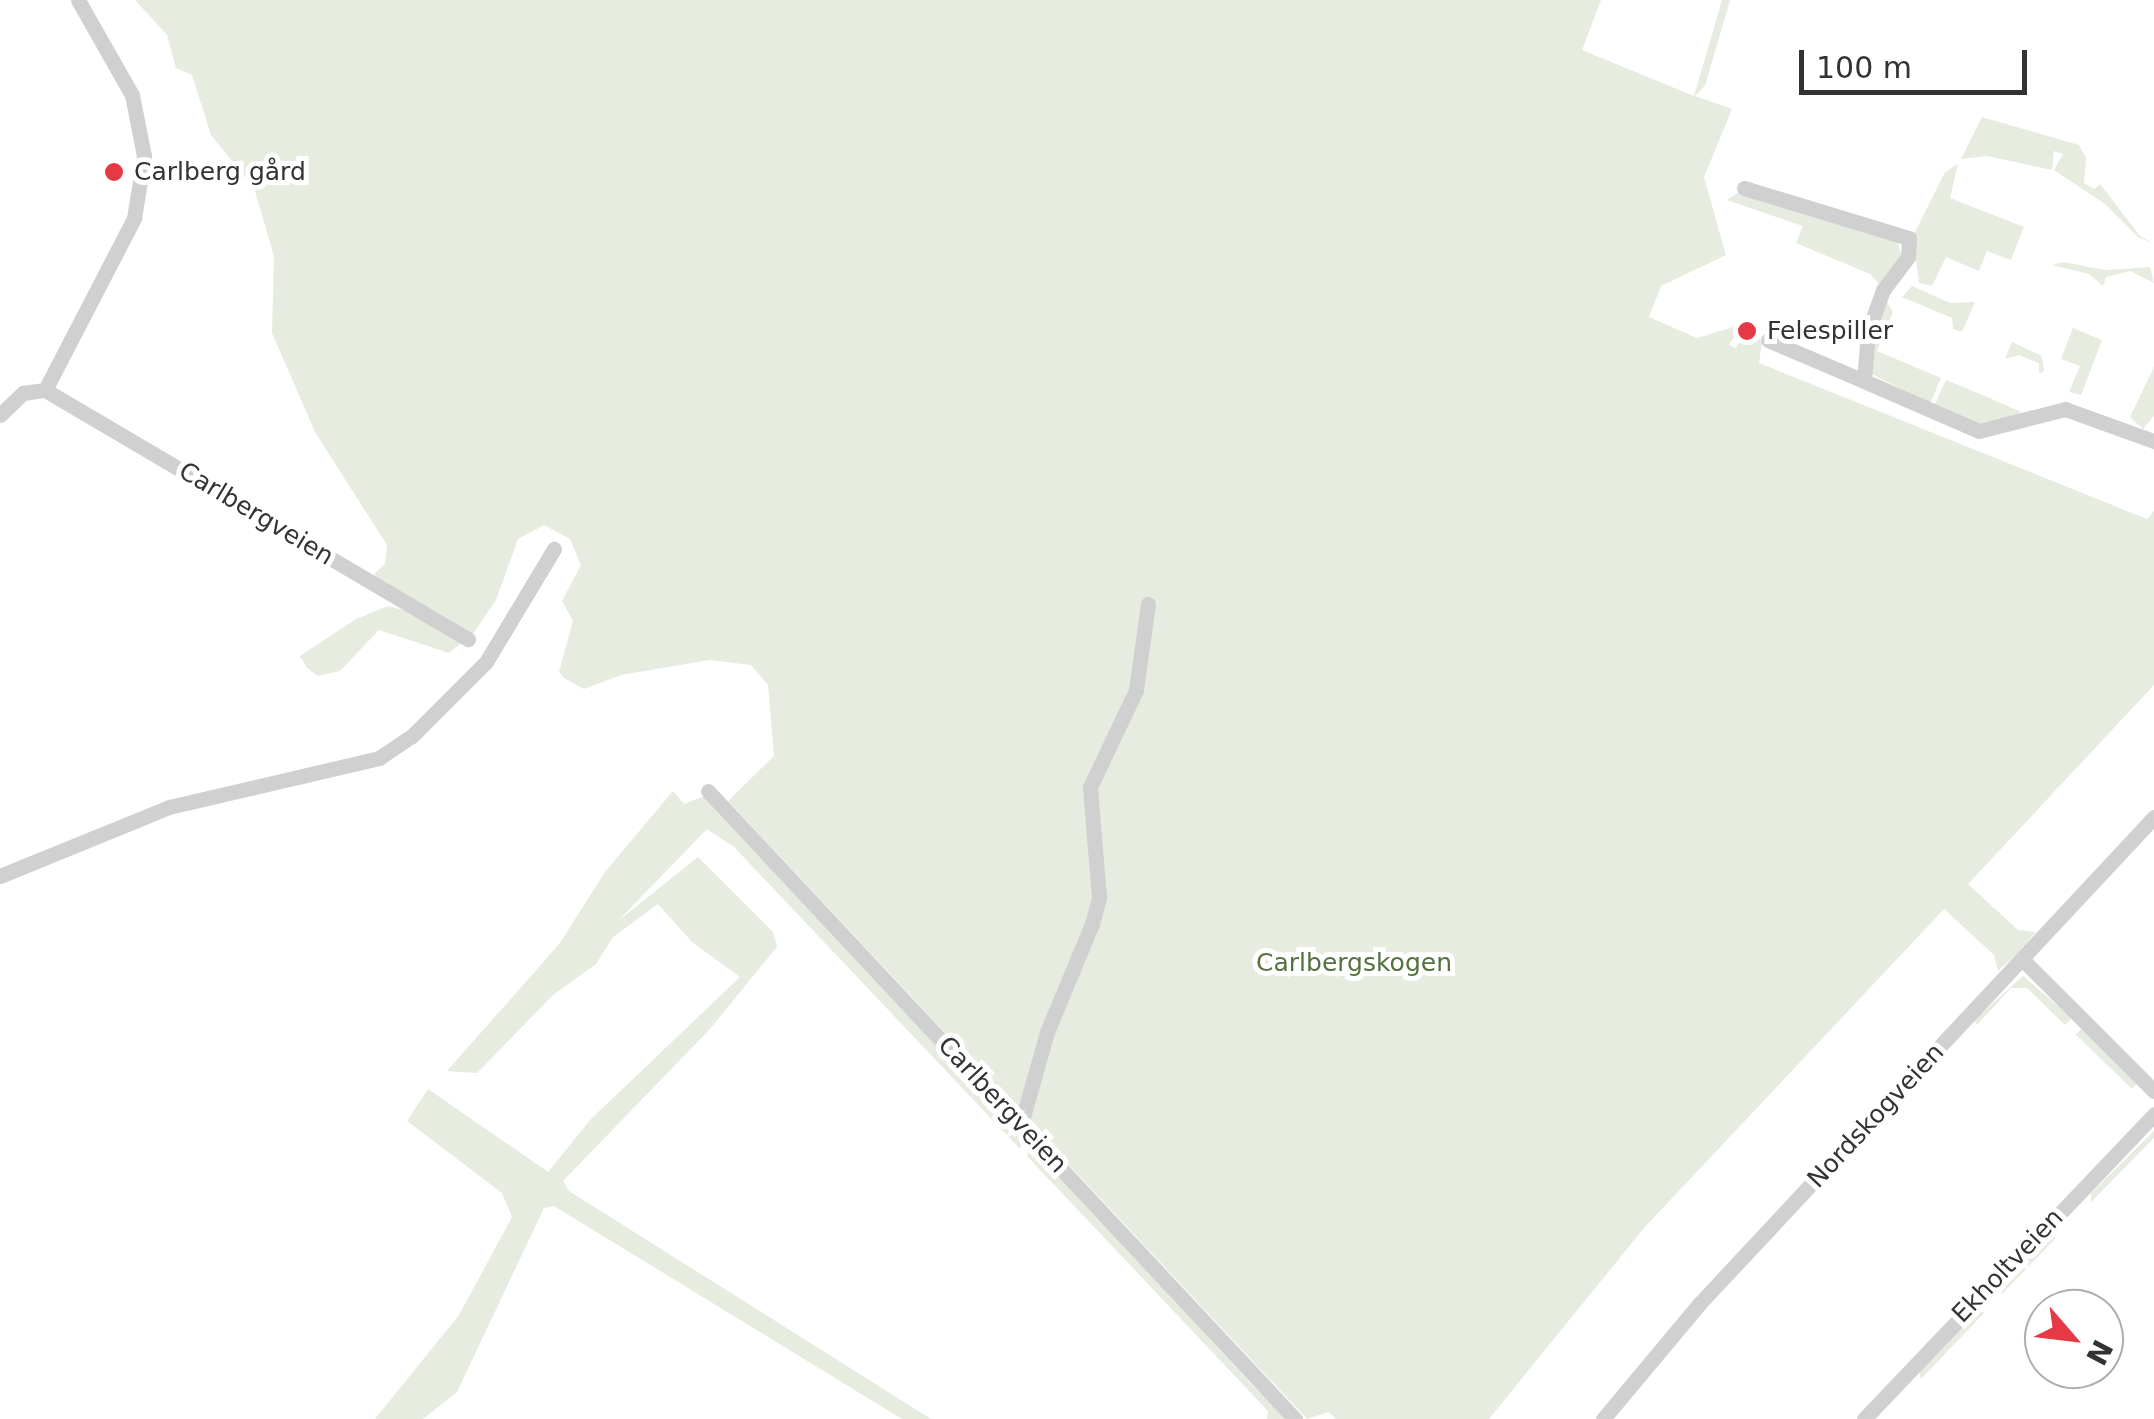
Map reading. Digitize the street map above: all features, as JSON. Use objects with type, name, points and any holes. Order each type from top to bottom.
[{"type":"street","points":[[0,414],[23,393],[45,390],[134,218],[144,156],[132,96],[78,0]]},
{"type":"street","points":[[1744,188],[1909,238],[1908,257],[1884,290],[1868,332],[1864,380]]},
{"type":"street","points":[[1768,340],[1979,431],[2065,409],[2154,441]]},
{"type":"street","name":"Carlbergveien","points":[[45,390],[468,638]]},
{"type":"street","points":[[0,876],[168,806],[380,758],[412,736],[486,662],[554,548]]},
{"type":"street","points":[[1021,1124],[1047,1032],[1092,924],[1099,897],[1090,787],[1136,690],[1148,604]]},
{"type":"street","name":"Carlbergveien","points":[[708,792],[1296,1419]]},
{"type":"street","name":"Nordskogveien","points":[[1603,1419],[1700,1303],[2024,961],[2154,817]]},
{"type":"street","points":[[2024,961],[2154,1091]]},
{"type":"street","name":"Ekholtveien","points":[[1864,1419],[2154,1114]]},
{"type":"green space","name":"Carlbergskogen","points":[[135,0],[1601,0],[1582,50],[1694,96],[1722,0],[1730,0],[1705,86],[1695,96],[1732,109],[1704,177],[1726,255],[1661,286],[1649,317],[1697,338],[1743,324],[1729,345],[1736,348],[1747,326],[1762,342],[1759,363],[2147,519],[2154,511],[2154,685],[1968,884],[2018,930],[2036,932],[2018,953],[1998,971],[1994,955],[1944,909],[1644,1228],[1489,1419],[1336,1419],[1329,1412],[1307,1419],[728,801],[774,756],[768,685],[751,665],[710,660],[621,675],[584,689],[564,678],[559,672],[573,621],[562,601],[581,565],[570,539],[544,525],[518,539],[496,600],[473,634],[449,653],[379,630],[340,671],[318,676],[307,668],[300,656],[356,619],[388,606],[408,611],[374,574],[385,564],[387,545],[315,432],[272,333],[274,256],[254,188],[211,135],[192,75],[176,68],[167,35]]},
{"type":"green space","points":[[1982,117],[2079,145],[2086,158],[2084,183],[2094,189],[2100,184],[2140,236],[2154,244],[2138,237],[2105,204],[2054,170],[2063,154],[2054,151],[2052,170],[1987,156],[1961,159]]},
{"type":"green space","points":[[1958,164],[1950,198],[2024,227],[2011,260],[1987,251],[1979,271],[1946,257],[1932,286],[1919,283],[1913,236],[1945,172]]},
{"type":"green space","points":[[1739,192],[1897,238],[1902,259],[1881,286],[1870,274],[1796,243],[1803,226],[1727,200]]},
{"type":"green space","points":[[2063,262],[2105,270],[2150,267],[2154,283],[2130,271],[2106,277],[2103,286],[2089,274],[2052,265]]},
{"type":"green space","points":[[1912,286],[1950,303],[1975,302],[1962,332],[1953,329],[1952,318],[1902,297]]},
{"type":"green space","points":[[1885,299],[1893,312],[1877,351],[1941,378],[1930,404],[1868,372]]},
{"type":"green space","points":[[2073,328],[2102,340],[2081,395],[2069,392],[2080,366],[2061,359]]},
{"type":"green space","points":[[2012,342],[2042,356],[2044,371],[2039,374],[2039,363],[2019,355],[2005,359]]},
{"type":"green space","points":[[2154,367],[2154,416],[2143,429],[2130,417]]},
{"type":"green space","points":[[1946,380],[2021,412],[2006,422],[1977,423],[1934,406]]},
{"type":"green space","points":[[673,791],[684,804],[704,796],[1023,1138],[1020,1149],[734,847],[707,829],[618,921],[698,857],[773,932],[777,947],[709,1030],[563,1181],[569,1191],[931,1419],[902,1419],[554,1206],[544,1208],[457,1392],[423,1419],[375,1419],[459,1315],[512,1217],[502,1193],[407,1121],[428,1089],[548,1172],[591,1119],[740,977],[692,942],[658,904],[613,937],[596,964],[553,995],[477,1073],[447,1071],[560,943],[605,872]]},
{"type":"green space","points":[[2023,976],[2072,1018],[2065,1025],[2027,988],[2011,988],[1977,1025],[1974,1020]]},
{"type":"green space","points":[[2082,1028],[2138,1082],[2132,1089],[2076,1034]]},
{"type":"green space","points":[[2154,1131],[2154,1138],[2091,1202],[2091,1193]]},
{"type":"green space","points":[[1032,1145],[1253,1386],[1288,1419],[1267,1419],[1268,1411],[1027,1156]]},
{"type":"green space","points":[[2048,1235],[2056,1238],[2002,1294],[2000,1286]]},
{"type":"green space","points":[[1976,1312],[1985,1312],[1921,1379],[1919,1371]]},
{"type":"place","name":"Carlberg gård","points":[[114,172]]},
{"type":"place","name":"Felespiller","points":[[1747,331]]}]
